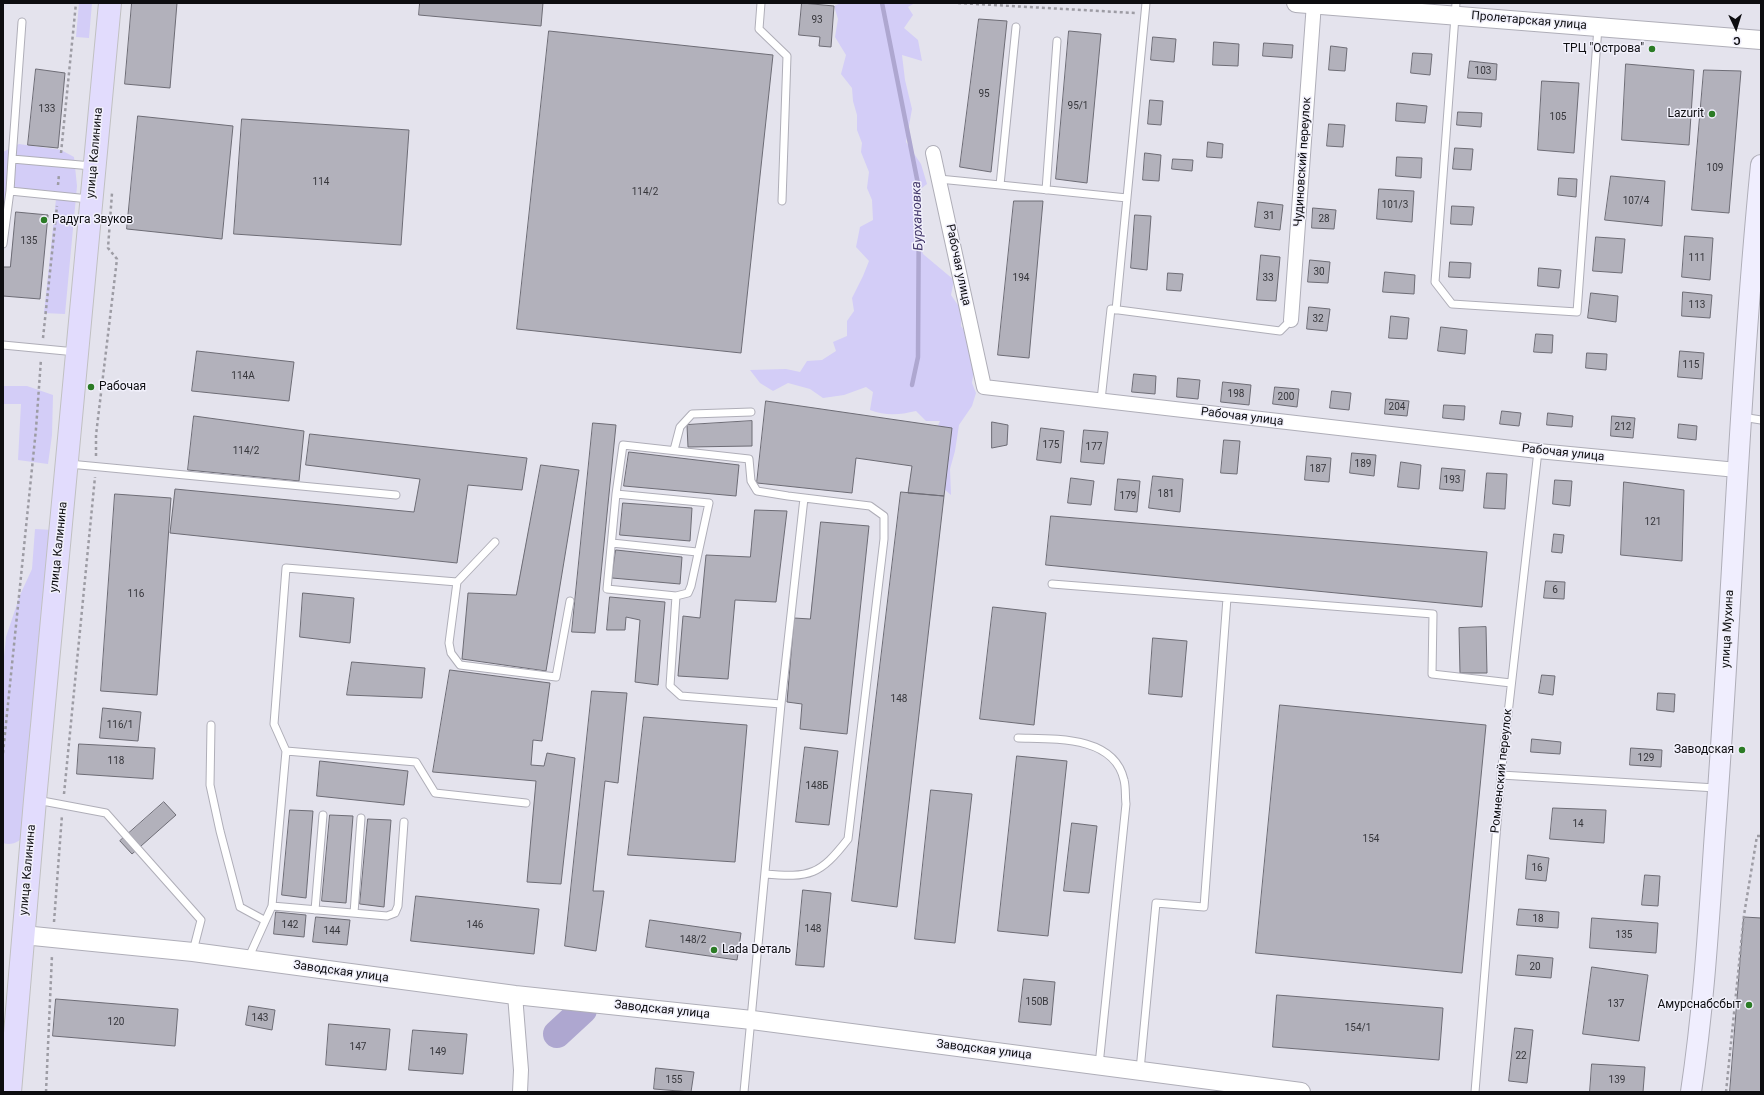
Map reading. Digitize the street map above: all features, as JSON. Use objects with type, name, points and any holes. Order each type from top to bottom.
[{"type":"main road","name":"улица Калинина","points":[[10,1092],[34,800],[110,3]]},
{"type":"main road","name":"улица Мухина","points":[[1691,1092],[1706,947],[1718,788],[1740,417],[1754,286],[1761,165]]},
{"type":"street","name":"Пролетарская улица","points":[[1296,3],[1456,9],[1598,27],[1761,40]]},
{"type":"street","name":"Чудиновский переулок","points":[[1291,320],[1314,4]]},
{"type":"street","name":"Рабочая улица","points":[[933,153],[984,387],[1538,451],[1737,470]]},
{"type":"street","name":"Заводская улица","points":[[23,935],[193,952],[515,995],[752,1020],[1301,1092]]},
{"type":"street","points":[[515,995],[522,1070],[520,1092]]},
{"type":"lane","points":[[760,3],[759,29],[787,56],[782,201]]},
{"type":"lane","points":[[1116,310],[1146,3]]},
{"type":"lane","points":[[1456,9],[1435,282],[1452,304],[1577,312],[1598,27]]},
{"type":"lane","points":[[3,244],[10,191],[22,22]]},
{"type":"lane","points":[[1000,185],[1016,27]]},
{"type":"lane","points":[[1046,190],[1057,41]]},
{"type":"lane","points":[[12,159],[94,166]]},
{"type":"lane","points":[[939,179],[1127,198]]},
{"type":"lane","points":[[10,191],[91,199]]},
{"type":"lane","points":[[1101,400],[1111,309],[1280,331],[1291,320]]},
{"type":"lane","points":[[3,345],[76,352]]},
{"type":"lane","points":[[674,450],[680,427],[692,414],[751,412]]},
{"type":"lane","points":[[1740,417],[1761,420]]},
{"type":"lane","points":[[616,494],[709,503],[688,592],[676,596],[608,589],[616,494],[623,444],[749,459],[751,481],[757,490],[804,498],[870,506],[884,516],[884,539],[848,839],[835,855],[819,870],[794,876],[765,874]]},
{"type":"lane","name":"Ромненский переулок","points":[[1475,1092],[1501,775],[1538,451]]},
{"type":"lane","points":[[67,464],[396,495]]},
{"type":"lane","points":[[744,1092],[781,704],[804,498]]},
{"type":"lane","points":[[495,542],[457,582],[449,643],[451,653],[460,665],[556,677],[570,601]]},
{"type":"lane","points":[[612,543],[697,552]]},
{"type":"lane","points":[[248,959],[264,920],[272,906],[286,751],[274,724],[286,568],[457,582]]},
{"type":"lane","points":[[1052,584],[1433,614],[1432,674],[1511,683]]},
{"type":"lane","points":[[676,596],[669,678],[670,686],[676,693],[681,696],[781,704]]},
{"type":"lane","points":[[1140,1070],[1156,903],[1204,907],[1227,598]]},
{"type":"lane","points":[[211,725],[210,785],[240,907],[264,920]]},
{"type":"lane","points":[[1018,738],[1067,739],[1097,748],[1114,760],[1124,779],[1126,804],[1099,1065]]},
{"type":"lane","points":[[286,751],[416,762],[435,792],[526,802]]},
{"type":"lane","points":[[1501,775],[1718,788]]},
{"type":"lane","points":[[34,800],[106,813],[201,920],[193,952]]},
{"type":"lane","points":[[315,910],[323,815]]},
{"type":"lane","points":[[354,913],[361,818]]},
{"type":"lane","points":[[272,906],[386,916],[395,914],[398,906],[404,822]]},
{"type":"path","points":[[3,752],[36,429],[42,348],[76,3]]},
{"type":"path","points":[[958,3],[1144,14]]},
{"type":"path","points":[[46,1092],[53,938],[63,805],[96,467],[96,435],[117,259],[108,248],[112,193]]},
{"type":"path","points":[[1726,1092],[1744,915],[1757,836],[1761,836]]},
{"type":"shaded area","points":[[79,3],[92,3],[89,38],[76,37]]},
{"type":"shaded area","points":[[841,3],[915,3],[908,7],[913,15],[904,28],[918,40],[922,61],[902,55],[905,80],[912,109],[906,142],[921,164],[927,184],[914,194],[914,228],[923,254],[954,280],[951,295],[962,311],[961,326],[970,338],[974,369],[972,383],[976,393],[972,406],[959,425],[955,451],[950,469],[951,495],[931,478],[932,439],[940,421],[926,421],[916,411],[893,414],[870,410],[873,392],[866,387],[844,395],[823,398],[810,389],[788,383],[773,391],[760,383],[750,370],[786,369],[800,372],[807,361],[822,360],[836,351],[833,342],[847,336],[847,321],[854,311],[852,298],[869,261],[856,247],[860,227],[873,220],[872,200],[867,188],[869,172],[861,152],[862,143],[857,130],[857,115],[853,101],[852,88],[841,74],[846,55],[835,37],[838,19],[834,6]]},
{"type":"shaded area","points":[[19,144],[61,150],[74,157],[77,186],[65,314],[44,313],[56,199],[12,194],[3,222],[3,152]]},
{"type":"shaded area","points":[[3,386],[27,386],[53,395],[52,435],[48,464],[18,460],[21,404],[3,404]]},
{"type":"shaded area","points":[[35,529],[53,530],[27,834],[16,842],[7,844],[3,843],[3,666],[6,637],[20,595],[32,569]]},
{"type":"building","points":[[132,3],[177,3],[170,88],[125,84]]},
{"type":"building","points":[[420,3],[543,3],[541,26],[419,15]]},
{"type":"building","points":[[802,3],[834,6],[831,47],[819,46],[820,37],[799,35]]},
{"type":"building","points":[[979,19],[1007,21],[991,172],[960,167]]},
{"type":"building","points":[[549,31],[773,55],[741,353],[517,329]]},
{"type":"building","points":[[1069,31],[1101,34],[1087,183],[1056,179]]},
{"type":"building","points":[[1153,37],[1176,39],[1174,62],[1151,60]]},
{"type":"building","points":[[1214,42],[1239,44],[1238,66],[1213,65]]},
{"type":"building","points":[[1264,43],[1293,45],[1292,58],[1263,56]]},
{"type":"building","points":[[1331,46],[1347,48],[1345,71],[1329,70]]},
{"type":"building","points":[[1413,53],[1432,54],[1430,75],[1411,73]]},
{"type":"building","points":[[1470,61],[1497,64],[1496,80],[1468,78]]},
{"type":"building","points":[[1626,64],[1694,70],[1689,145],[1622,140]]},
{"type":"building","points":[[36,69],[65,73],[58,148],[28,145]]},
{"type":"building","points":[[1704,70],[1741,71],[1729,213],[1692,210]]},
{"type":"building","points":[[1542,81],[1579,83],[1574,153],[1538,150]]},
{"type":"building","points":[[1150,100],[1163,101],[1161,125],[1148,124]]},
{"type":"building","points":[[1397,103],[1427,106],[1425,123],[1396,121]]},
{"type":"building","points":[[1458,112],[1482,113],[1481,127],[1457,125]]},
{"type":"building","points":[[138,116],[233,126],[222,239],[127,229]]},
{"type":"building","points":[[242,119],[409,130],[401,245],[234,234]]},
{"type":"building","points":[[1329,124],[1345,125],[1343,147],[1327,146]]},
{"type":"building","points":[[1208,142],[1223,144],[1222,158],[1207,157]]},
{"type":"building","points":[[1455,148],[1473,149],[1471,170],[1453,169]]},
{"type":"building","points":[[1145,153],[1161,155],[1159,181],[1143,180]]},
{"type":"building","points":[[1397,157],[1422,158],[1421,178],[1396,176]]},
{"type":"building","points":[[1173,159],[1193,160],[1192,171],[1172,169]]},
{"type":"building","points":[[1611,176],[1665,181],[1662,226],[1605,220]]},
{"type":"building","points":[[1559,178],[1577,179],[1576,197],[1558,195]]},
{"type":"building","points":[[1379,189],[1414,191],[1412,222],[1377,219]]},
{"type":"building","points":[[1014,201],[1043,201],[1029,358],[998,355]]},
{"type":"building","points":[[1258,202],[1283,205],[1280,230],[1255,227]]},
{"type":"building","points":[[1452,206],[1474,207],[1472,225],[1451,224]]},
{"type":"building","points":[[1313,208],[1336,210],[1334,229],[1312,228]]},
{"type":"building","points":[[16,212],[48,215],[40,299],[3,296],[3,267],[10,267]]},
{"type":"building","points":[[1135,215],[1151,216],[1147,270],[1131,268]]},
{"type":"building","points":[[1685,236],[1713,238],[1710,280],[1682,277]]},
{"type":"building","points":[[1596,237],[1625,239],[1622,273],[1593,271]]},
{"type":"building","points":[[1261,255],[1280,257],[1276,301],[1257,300]]},
{"type":"building","points":[[1310,260],[1330,262],[1328,283],[1308,282]]},
{"type":"building","points":[[1450,262],[1471,263],[1470,278],[1449,277]]},
{"type":"building","points":[[1539,268],[1561,270],[1559,288],[1538,286]]},
{"type":"building","points":[[1385,272],[1415,275],[1414,294],[1383,292]]},
{"type":"building","points":[[1168,273],[1183,274],[1181,291],[1167,290]]},
{"type":"building","points":[[1683,292],[1712,295],[1710,318],[1682,316]]},
{"type":"building","points":[[1591,293],[1618,296],[1616,322],[1588,318]]},
{"type":"building","points":[[1309,307],[1330,309],[1327,331],[1307,329]]},
{"type":"building","points":[[1391,316],[1409,318],[1407,339],[1389,338]]},
{"type":"building","points":[[1441,327],[1467,330],[1465,354],[1438,351]]},
{"type":"building","points":[[1536,334],[1553,335],[1552,353],[1534,352]]},
{"type":"building","points":[[197,351],[294,362],[289,401],[192,391]]},
{"type":"building","points":[[1680,351],[1704,353],[1702,379],[1678,377]]},
{"type":"building","points":[[1587,353],[1607,354],[1606,370],[1586,368]]},
{"type":"building","points":[[1134,374],[1156,376],[1155,394],[1132,392]]},
{"type":"building","points":[[1178,378],[1200,380],[1198,399],[1177,397]]},
{"type":"building","points":[[1223,382],[1251,385],[1249,405],[1221,402]]},
{"type":"building","points":[[1275,387],[1299,389],[1297,407],[1273,404]]},
{"type":"building","points":[[1332,391],[1351,393],[1349,410],[1330,408]]},
{"type":"building","points":[[1386,399],[1409,401],[1407,416],[1385,414]]},
{"type":"building","points":[[766,401],[952,428],[944,496],[908,493],[912,466],[856,458],[852,493],[757,483]]},
{"type":"building","points":[[1444,405],[1465,406],[1464,420],[1443,418]]},
{"type":"building","points":[[1502,411],[1521,413],[1519,426],[1500,424]]},
{"type":"building","points":[[1548,413],[1573,416],[1572,427],[1547,425]]},
{"type":"building","points":[[194,416],[304,431],[299,481],[188,470]]},
{"type":"building","points":[[1612,416],[1635,418],[1633,438],[1611,436]]},
{"type":"building","points":[[752,421],[752,446],[688,447],[687,425]]},
{"type":"building","points":[[992,422],[1008,425],[1007,445],[992,448]]},
{"type":"building","points":[[593,423],[616,425],[595,633],[572,632]]},
{"type":"building","points":[[1679,424],[1697,426],[1696,440],[1678,438]]},
{"type":"building","points":[[1041,428],[1064,431],[1061,463],[1037,460]]},
{"type":"building","points":[[1084,430],[1108,432],[1104,464],[1081,462]]},
{"type":"building","points":[[310,434],[527,458],[522,490],[468,485],[457,563],[170,533],[175,489],[414,512],[420,479],[306,465]]},
{"type":"building","points":[[1224,440],[1240,441],[1237,474],[1221,473]]},
{"type":"building","points":[[629,452],[739,465],[736,496],[624,486]]},
{"type":"building","points":[[1352,453],[1376,455],[1374,476],[1350,473]]},
{"type":"building","points":[[1307,456],[1331,458],[1329,482],[1305,480]]},
{"type":"building","points":[[1401,462],[1421,465],[1419,489],[1398,487]]},
{"type":"building","points":[[541,465],[579,470],[546,671],[462,659],[468,593],[516,595]]},
{"type":"building","points":[[1442,468],[1465,470],[1463,491],[1440,489]]},
{"type":"building","points":[[1487,473],[1507,474],[1505,509],[1484,508]]},
{"type":"building","points":[[1153,476],[1183,479],[1180,512],[1149,508]]},
{"type":"building","points":[[1071,478],[1094,481],[1091,505],[1068,503]]},
{"type":"building","points":[[1118,479],[1140,481],[1137,512],[1115,510]]},
{"type":"building","points":[[1555,480],[1572,481],[1570,506],[1553,504]]},
{"type":"building","points":[[1624,482],[1684,490],[1682,561],[1621,555]]},
{"type":"building","points":[[901,492],[944,496],[897,907],[852,901]]},
{"type":"building","points":[[115,494],[171,498],[157,695],[101,691]]},
{"type":"building","points":[[623,503],[692,508],[690,541],[620,535]]},
{"type":"building","points":[[755,510],[787,511],[776,602],[735,600],[728,679],[678,676],[683,616],[700,618],[706,555],[750,557]]},
{"type":"building","points":[[1051,516],[1487,552],[1482,607],[1046,565]]},
{"type":"building","points":[[821,522],[869,526],[847,734],[800,729],[802,704],[787,702],[794,618],[810,619]]},
{"type":"building","points":[[1554,534],[1564,535],[1562,553],[1552,552]]},
{"type":"building","points":[[616,550],[682,557],[680,584],[612,578]]},
{"type":"building","points":[[1546,581],[1565,582],[1564,599],[1544,598]]},
{"type":"building","points":[[303,593],[354,598],[350,643],[300,637]]},
{"type":"building","points":[[610,597],[665,602],[658,685],[635,682],[640,620],[626,617],[625,630],[607,630]]},
{"type":"building","points":[[993,607],[1046,613],[1034,725],[980,719]]},
{"type":"building","points":[[1486,627],[1487,673],[1460,673],[1459,628]]},
{"type":"building","points":[[1153,638],[1187,641],[1182,697],[1149,694]]},
{"type":"building","points":[[352,662],[425,668],[422,698],[347,695]]},
{"type":"building","points":[[450,670],[550,683],[542,741],[533,740],[531,765],[544,766],[547,753],[575,758],[561,884],[527,882],[536,781],[433,772]]},
{"type":"building","points":[[1542,675],[1555,676],[1553,695],[1539,693]]},
{"type":"building","points":[[592,691],[627,693],[618,783],[605,781],[593,891],[604,891],[596,951],[565,946]]},
{"type":"building","points":[[1658,693],[1675,694],[1674,712],[1657,710]]},
{"type":"building","points":[[1280,705],[1486,725],[1462,973],[1256,953]]},
{"type":"building","points":[[103,708],[141,712],[138,741],[100,738]]},
{"type":"building","points":[[644,717],[747,725],[735,862],[628,855]]},
{"type":"building","points":[[1532,739],[1561,742],[1560,754],[1531,752]]},
{"type":"building","points":[[79,744],[155,748],[153,779],[77,774]]},
{"type":"building","points":[[805,747],[838,751],[829,825],[796,822]]},
{"type":"building","points":[[1631,748],[1662,750],[1661,767],[1630,765]]},
{"type":"building","points":[[1017,756],[1067,761],[1048,936],[998,931]]},
{"type":"building","points":[[320,761],[408,771],[404,805],[317,796]]},
{"type":"building","points":[[931,790],[972,794],[955,943],[915,939]]},
{"type":"building","points":[[164,802],[176,815],[132,854],[120,841]]},
{"type":"building","points":[[1553,808],[1606,810],[1604,843],[1550,839]]},
{"type":"building","points":[[290,810],[313,811],[306,898],[282,895]]},
{"type":"building","points":[[330,815],[353,816],[346,903],[322,901]]},
{"type":"building","points":[[368,819],[391,820],[384,907],[360,904]]},
{"type":"building","points":[[1072,823],[1097,826],[1089,893],[1064,891]]},
{"type":"building","points":[[1528,855],[1549,858],[1546,881],[1526,879]]},
{"type":"building","points":[[1645,875],[1660,876],[1658,906],[1642,905]]},
{"type":"building","points":[[803,890],[831,893],[824,967],[796,965]]},
{"type":"building","points":[[416,896],[539,909],[534,954],[411,941]]},
{"type":"building","points":[[1519,909],[1559,912],[1558,928],[1517,925]]},
{"type":"building","points":[[276,912],[306,915],[304,937],[274,934]]},
{"type":"building","points":[[316,917],[350,920],[347,945],[313,942]]},
{"type":"building","name":"Амурснабсбыт","points":[[1744,917],[1761,918],[1761,1092],[1730,1092]]},
{"type":"building","points":[[1592,918],[1658,923],[1656,953],[1590,948]]},
{"type":"building","points":[[650,920],[741,933],[737,960],[646,947]]},
{"type":"building","points":[[1518,955],[1553,958],[1551,978],[1516,975]]},
{"type":"building","points":[[1592,967],[1648,975],[1639,1041],[1583,1034]]},
{"type":"building","points":[[1024,979],[1055,982],[1051,1025],[1019,1022]]},
{"type":"building","points":[[1277,995],[1443,1008],[1439,1060],[1273,1047]]},
{"type":"building","points":[[56,999],[178,1009],[175,1046],[53,1036]]},
{"type":"building","points":[[249,1006],[275,1010],[272,1030],[246,1025]]},
{"type":"building","points":[[329,1024],[390,1029],[386,1070],[326,1065]]},
{"type":"building","points":[[1515,1028],[1533,1030],[1527,1083],[1509,1081]]},
{"type":"building","points":[[413,1030],[467,1034],[463,1074],[409,1070]]},
{"type":"building","points":[[1592,1064],[1645,1067],[1643,1092],[1590,1092]]},
{"type":"building","points":[[656,1068],[694,1072],[691,1092],[654,1089]]},
{"type":"waterway","name":"Бурхановка","points":[[882,3],[919,189],[918,357],[912,385]]},
{"type":"waterway","name":"Бурхановка","points":[[557,1034],[583,1010]]},
{"type":"place","name":"ТРЦ \"Острова\"","points":[[1652,49]]},
{"type":"place","name":"Lazurit","points":[[1712,114]]},
{"type":"place","name":"Радуга Звуков","points":[[44,220]]},
{"type":"place","name":"Рабочая","points":[[91,387]]},
{"type":"place","name":"Заводская","points":[[1742,750]]},
{"type":"place","name":"Lada Dеталь","points":[[714,950]]},
{"type":"place","name":"Амурснабсбыт","points":[[1749,1005]]}]
